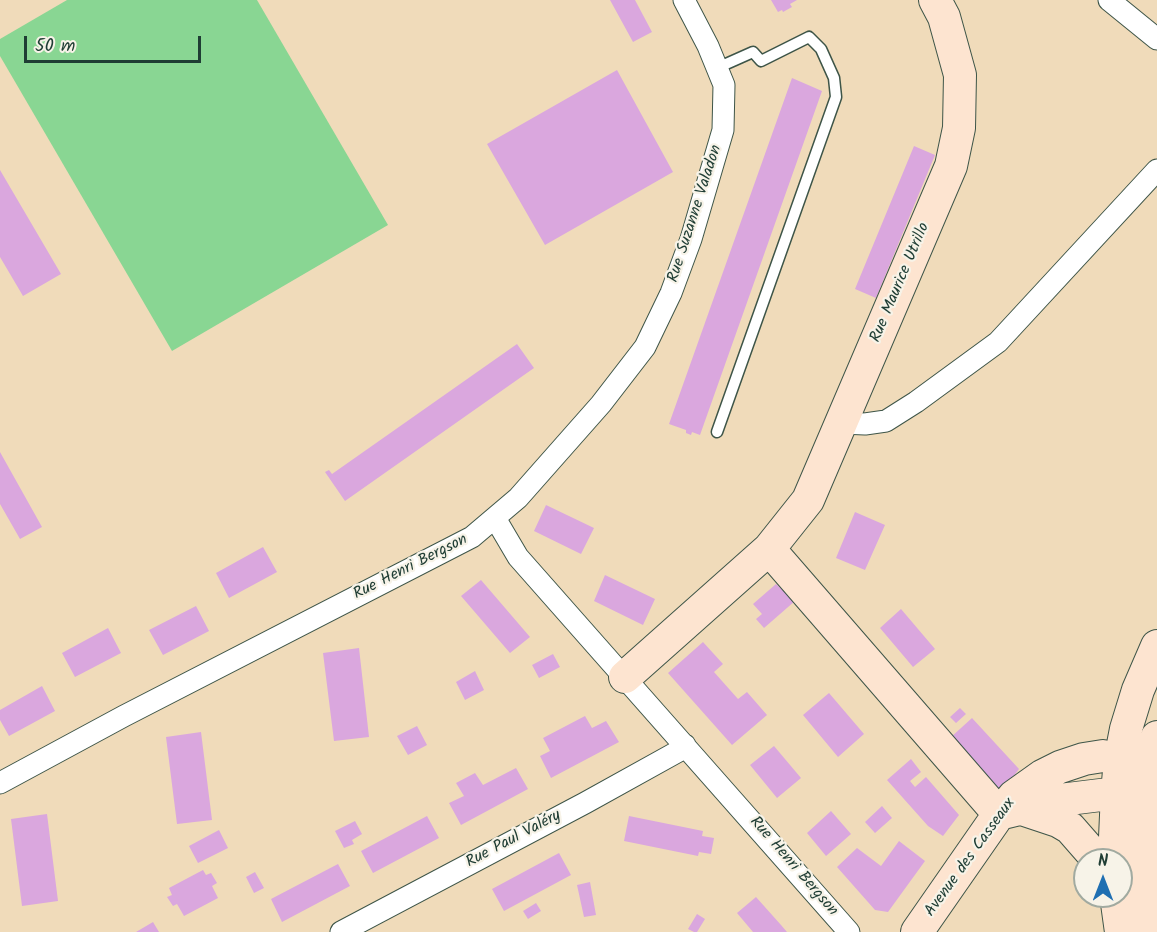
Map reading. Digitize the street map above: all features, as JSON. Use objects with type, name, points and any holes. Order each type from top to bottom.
[{"type":"street","name":"Rue Suzanne Valadon","points":[[495,518],[518,498],[601,404],[645,347],[671,293],[691,239],[723,130],[724,85],[684,0]]},
{"type":"street","name":"Rue Maurice Utrillo","points":[[625,677],[769,549],[808,500],[951,166],[959,128],[960,75],[944,17],[935,0]]},
{"type":"street","points":[[1109,0],[1157,39]]},
{"type":"street","points":[[841,423],[865,424],[886,421],[998,342],[1157,170]]},
{"type":"street","name":"Rue Henri Bergson","points":[[0,783],[124,716],[472,537],[495,518],[518,557],[849,932]]},
{"type":"street","points":[[769,549],[1017,803],[1071,828],[1088,848]]},
{"type":"street","points":[[1115,848],[1120,760],[1126,729],[1138,690],[1157,646]]},
{"type":"street","points":[[1147,932],[1141,844],[1147,782],[1157,737]]},
{"type":"street","name":"Rue Paul Valéry","points":[[341,932],[585,803],[677,752],[685,745]]},
{"type":"street","points":[[1017,803],[1060,766],[1084,759],[1103,756],[1120,760],[1147,782]]},
{"type":"street","points":[[1017,803],[1117,793],[1147,782]]},
{"type":"street","name":"Avenue des Casseaux","points":[[917,932],[1017,803]]},
{"type":"street","points":[[1118,908],[1121,932]]},
{"type":"lane","points":[[717,68],[753,52],[761,61],[809,37],[826,59],[834,78],[836,97],[717,432]]},
{"type":"green space","points":[[67,0],[257,0],[388,225],[172,351],[0,56],[0,39]]},
{"type":"building","points":[[610,0],[635,0],[652,32],[633,42]]},
{"type":"building","points":[[771,0],[797,0],[790,4],[792,7],[778,12]]},
{"type":"building","points":[[617,70],[673,172],[545,245],[487,144]]},
{"type":"building","points":[[792,78],[822,91],[700,435],[692,432],[691,435],[686,433],[686,430],[669,424]]},
{"type":"building","points":[[914,146],[935,155],[876,298],[855,289]]},
{"type":"building","points":[[0,170],[61,274],[23,296],[0,257]]},
{"type":"building","points":[[517,344],[534,368],[345,501],[325,472],[329,470],[332,474]]},
{"type":"building","points":[[0,452],[42,527],[20,539],[0,504]]},
{"type":"building","points":[[546,505],[594,528],[581,554],[534,531]]},
{"type":"building","points":[[855,512],[885,525],[865,570],[836,558]]},
{"type":"building","points":[[263,547],[277,572],[229,598],[216,573]]},
{"type":"building","points":[[605,575],[655,599],[643,625],[594,601]]},
{"type":"building","points":[[481,580],[530,637],[510,653],[461,596]]},
{"type":"building","points":[[776,584],[795,601],[764,628],[756,619],[762,614],[753,604]]},
{"type":"building","points":[[196,606],[209,631],[163,655],[149,630]]},
{"type":"building","points":[[901,609],[935,649],[913,667],[880,628]]},
{"type":"building","points":[[108,628],[121,653],[75,677],[62,653]]},
{"type":"building","points":[[703,642],[723,664],[714,672],[738,699],[747,692],[767,715],[732,745],[668,673]]},
{"type":"building","points":[[359,648],[369,737],[334,741],[323,653]]},
{"type":"building","points":[[553,654],[560,667],[539,678],[532,665]]},
{"type":"building","points":[[475,671],[484,690],[465,700],[456,682]]},
{"type":"building","points":[[42,686],[55,711],[9,736],[0,720],[0,710]]},
{"type":"building","points":[[829,693],[864,734],[838,757],[803,715]]},
{"type":"building","points":[[960,708],[966,714],[956,723],[950,717]]},
{"type":"building","points":[[585,716],[592,728],[606,721],[619,742],[551,778],[540,756],[550,751],[543,738]]},
{"type":"building","points":[[972,718],[1019,769],[1004,789],[998,789],[950,738]]},
{"type":"building","points":[[417,726],[427,745],[408,755],[397,736]]},
{"type":"building","points":[[201,732],[212,820],[177,824],[166,737]]},
{"type":"building","points":[[774,746],[801,778],[777,798],[750,765]]},
{"type":"building","points":[[911,759],[921,772],[910,781],[915,787],[926,777],[959,815],[943,836],[928,826],[887,780]]},
{"type":"building","points":[[516,768],[528,789],[461,825],[449,803],[464,796],[456,783],[475,773],[483,785]]},
{"type":"building","points":[[882,806],[892,818],[875,833],[865,822]]},
{"type":"building","points":[[831,811],[851,834],[826,856],[807,833]]},
{"type":"building","points":[[47,814],[58,901],[22,906],[11,819]]},
{"type":"building","points":[[427,816],[439,838],[373,873],[361,851]]},
{"type":"building","points":[[629,816],[703,831],[702,836],[714,838],[711,854],[699,852],[698,856],[624,841]]},
{"type":"building","points":[[355,821],[362,834],[352,840],[354,844],[344,848],[335,831]]},
{"type":"building","points":[[219,830],[228,848],[198,863],[189,846]]},
{"type":"building","points":[[899,841],[925,861],[888,912],[875,910],[837,867],[857,848],[881,866]]},
{"type":"building","points":[[559,853],[571,875],[504,911],[492,889]]},
{"type":"building","points":[[338,864],[350,886],[282,922],[271,899]]},
{"type":"building","points":[[203,870],[206,875],[211,873],[217,883],[212,886],[218,898],[184,916],[177,904],[173,906],[167,897],[172,895],[169,888]]},
{"type":"building","points":[[255,872],[264,888],[254,893],[246,877]]},
{"type":"building","points":[[590,882],[596,915],[584,917],[577,885]]},
{"type":"building","points":[[756,897],[787,932],[753,932],[737,913]]},
{"type":"building","points":[[536,903],[541,911],[528,919],[523,911]]},
{"type":"building","points":[[697,914],[705,919],[697,932],[694,932],[688,929]]},
{"type":"building","points":[[153,922],[159,932],[136,932]]}]
